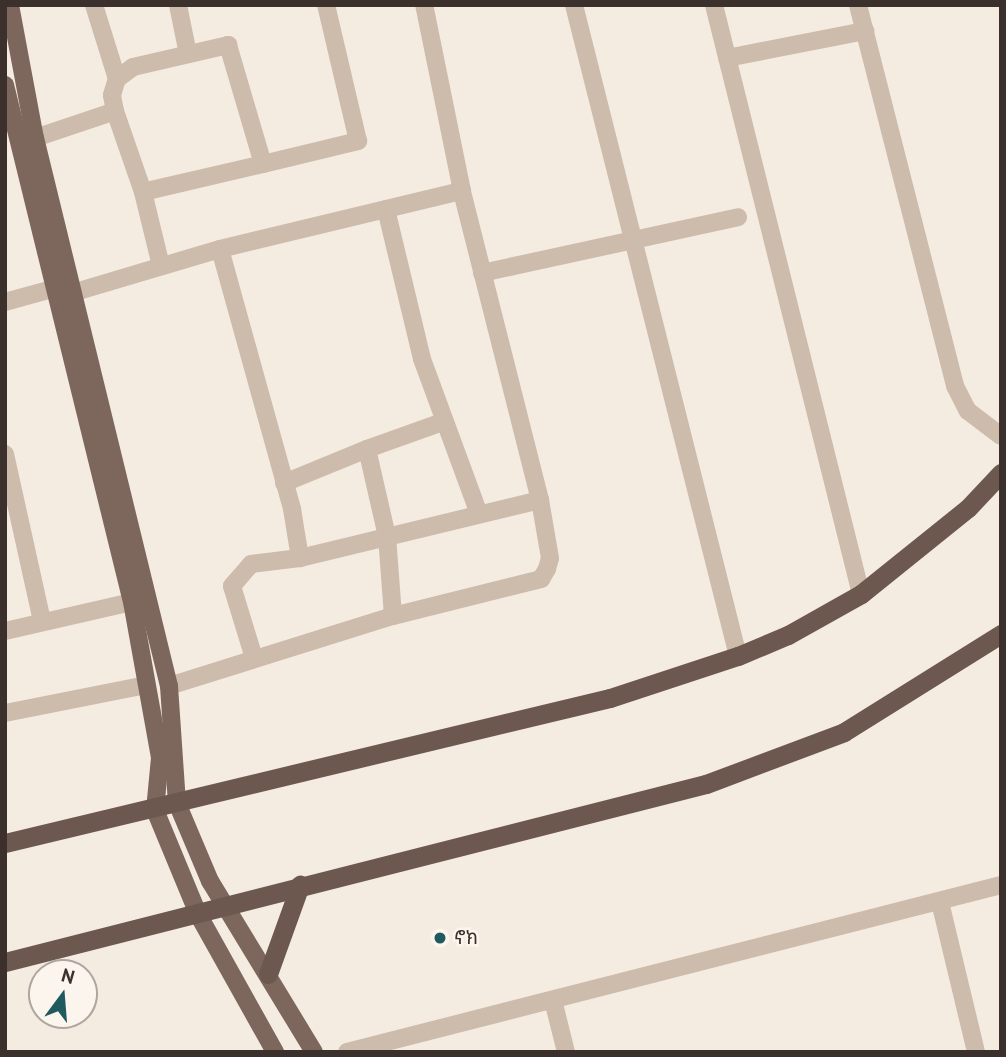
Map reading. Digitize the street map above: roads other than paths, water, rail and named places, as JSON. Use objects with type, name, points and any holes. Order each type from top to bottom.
[{"type":"highway","points":[[5,843],[155,810],[415,741],[610,698],[738,656],[788,635],[861,594],[968,508],[1001,473]]},
{"type":"highway","points":[[5,962],[199,916],[300,885],[706,784],[844,732],[1001,634]]},
{"type":"highway","points":[[268,974],[300,885]]},
{"type":"main road","points":[[10,5],[64,290],[132,602],[160,758],[155,810],[199,916],[275,1052]]},
{"type":"main road","points":[[5,85],[64,290],[169,686],[177,803],[225,907],[314,1052]]},
{"type":"street","points":[[94,5],[117,79]]},
{"type":"street","points":[[178,5],[188,54]]},
{"type":"street","points":[[143,192],[358,141],[326,5]]},
{"type":"street","points":[[169,686],[393,616],[541,579],[550,558],[540,500],[461,191],[424,5]]},
{"type":"street","points":[[574,5],[630,239],[738,656]]},
{"type":"street","points":[[714,5],[861,594]]},
{"type":"street","points":[[858,5],[955,386],[968,411],[1001,436]]},
{"type":"street","points":[[727,58],[865,31]]},
{"type":"street","points":[[161,267],[143,192],[115,111],[112,94],[117,79],[133,67],[228,45],[263,164]]},
{"type":"street","points":[[35,138],[115,111]]},
{"type":"street","points":[[5,302],[161,267],[220,249],[461,191]]},
{"type":"street","points":[[386,209],[443,422],[480,514]]},
{"type":"street","points":[[482,273],[738,217]]},
{"type":"street","points":[[220,249],[284,483],[300,558]]},
{"type":"street","points":[[284,483],[443,422]]},
{"type":"street","points":[[367,449],[387,536],[393,616]]},
{"type":"street","points":[[5,454],[42,621]]},
{"type":"street","points":[[254,658],[232,586],[251,564],[300,558],[540,500]]},
{"type":"street","points":[[5,631],[132,602]]},
{"type":"street","points":[[5,713],[146,685]]},
{"type":"street","points":[[347,1052],[1001,885]]},
{"type":"street","points":[[940,902],[976,1052]]},
{"type":"street","points":[[553,1000],[566,1052]]},
{"type":"place","name":"ኖክ","points":[[440,938]]}]
